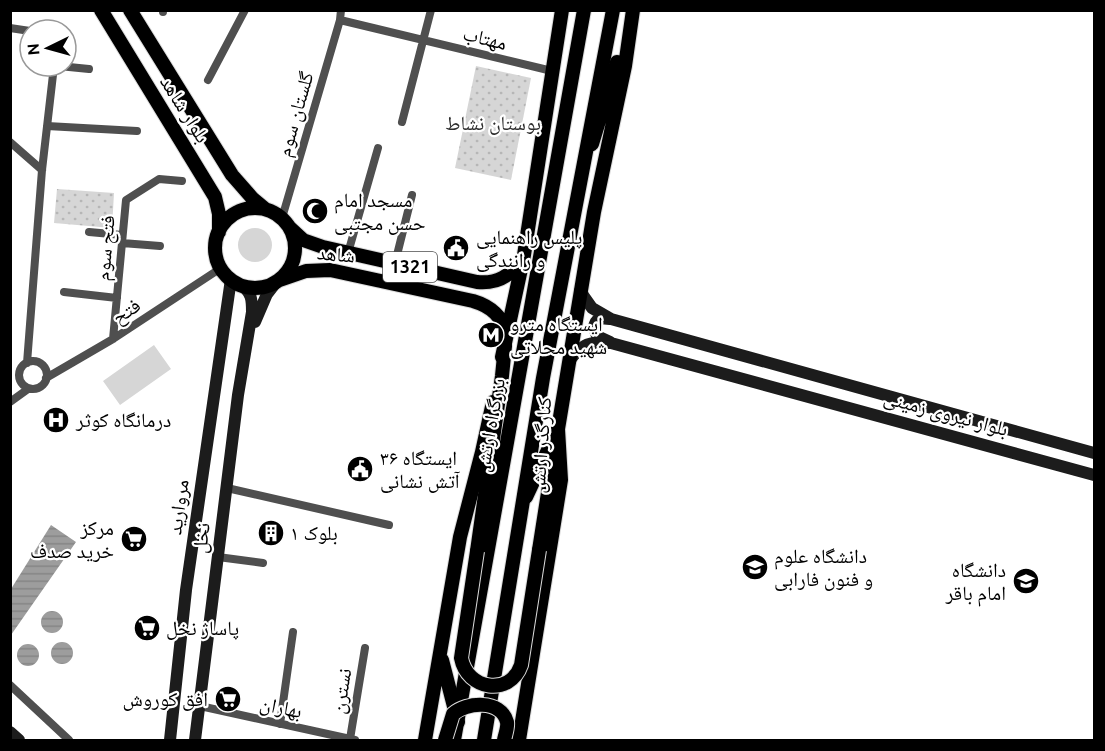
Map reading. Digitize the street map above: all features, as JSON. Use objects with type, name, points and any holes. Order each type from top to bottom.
[{"type":"main road","name":"بلوار شاهد","points":[[101,10],[215,197],[219,214],[219,232]]},
{"type":"main road","name":"بلوار شاهد","points":[[130,10],[232,175],[253,199],[267,210]]},
{"type":"main road","points":[[425,741],[460,537],[482,452],[524,255],[562,10]]},
{"type":"main road","name":"بزرگراه ارتش","points":[[454,741],[584,10]]},
{"type":"main road","points":[[484,741],[543,378],[613,10]]},
{"type":"main road","points":[[578,192],[632,10]]},
{"type":"main road","name":"کنارگذر ارتش","points":[[519,741],[561,480],[558,429],[594,212],[625,66],[632,10]]},
{"type":"main road","points":[[256,208],[267,210],[286,223],[294,238],[293,259],[289,268],[263,302],[248,340],[252,299],[249,291],[221,268],[216,256],[216,244],[225,222],[244,210],[256,208]]},
{"type":"main road","name":"شاهد","points":[[286,223],[303,240],[323,248],[477,282],[493,282],[506,276],[517,267],[524,255]]},
{"type":"main road","name":"شاهد","points":[[277,281],[306,271],[330,270],[473,301],[488,307],[501,320],[505,329],[504,346]]},
{"type":"main road","points":[[236,282],[254,288],[277,281]]},
{"type":"main road","name":"مروارید","points":[[170,741],[186,590],[236,282]]},
{"type":"main road","points":[[473,301],[482,298],[484,293],[484,287],[477,282]]},
{"type":"main road","name":"بلوار نیروی زمینی","points":[[580,291],[592,308],[611,319],[1095,453]]},
{"type":"main road","points":[[611,319],[600,318],[594,328],[597,336],[611,343]]},
{"type":"main road","name":"نخل","points":[[195,741],[238,395],[248,340]]},
{"type":"main road","name":"بلوار نیروی زمینی","points":[[569,362],[580,347],[591,342],[611,343],[1095,475]]},
{"type":"main road","points":[[504,346],[502,376],[461,658],[466,672],[480,684],[494,686],[510,682],[521,665],[558,429]]},
{"type":"main road","points":[[788,390],[794,369]]},
{"type":"main road","points":[[522,504],[558,429]]},
{"type":"main road","points":[[441,655],[458,723]]},
{"type":"main road","points":[[446,741],[451,717],[455,712],[470,705],[482,704],[495,709],[506,718],[504,741]]},
{"type":"main road","points":[[10,732],[20,741]]},
{"type":"street","points":[[208,80],[245,10]]},
{"type":"street","points":[[334,10],[341,15]]},
{"type":"street","points":[[402,122],[431,10]]},
{"type":"street","name":"مهتاب","points":[[341,15],[425,40],[552,71]]},
{"type":"street","name":"گلستان سوم","points":[[286,223],[341,15]]},
{"type":"street","points":[[78,68],[90,69]]},
{"type":"street","points":[[28,388],[21,382],[19,373],[27,363],[42,170],[53,78]]},
{"type":"street","points":[[47,126],[137,131]]},
{"type":"street","points":[[10,142],[42,170]]},
{"type":"street","points":[[348,253],[378,148]]},
{"type":"street","name":"فتح سوم","points":[[113,339],[126,200],[159,179],[182,181]]},
{"type":"street","points":[[394,263],[412,195]]},
{"type":"street","points":[[89,232],[160,246]]},
{"type":"street","name":"فتح","points":[[46,378],[113,339],[221,268]]},
{"type":"street","points":[[64,292],[117,298]]},
{"type":"street","points":[[10,402],[28,388],[37,388],[45,382],[45,369],[39,363],[27,363]]},
{"type":"street","points":[[227,488],[388,525]]},
{"type":"street","points":[[218,557],[263,563]]},
{"type":"street","points":[[280,724],[293,632]]},
{"type":"street","name":"نسترن","points":[[352,740],[365,648]]},
{"type":"street","points":[[10,685],[69,741]]},
{"type":"street","name":"بهاران","points":[[200,706],[352,740]]},
{"type":"green space","name":"بوستان نشاط","points":[[476,66],[531,78],[511,180],[455,168]]},
{"type":"green space","points":[[57,189],[114,193],[112,228],[54,223]]},
{"type":"green space","points":[[255,228],[267,233],[272,245],[267,257],[255,262],[243,257],[238,245],[243,233]]},
{"type":"green space","points":[[154,345],[171,369],[120,405],[103,381]]},
{"type":"shaded area","points":[[51,525],[76,542],[11,635],[11,589]]},
{"type":"shaded area","points":[[52,611],[60,614],[63,622],[60,630],[52,633],[44,630],[41,622],[44,614]]},
{"type":"shaded area","points":[[62,642],[70,645],[73,653],[70,661],[62,664],[54,661],[51,653],[54,645]]},
{"type":"shaded area","points":[[28,644],[36,647],[39,655],[36,663],[28,666],[20,663],[17,655],[20,647]]},
{"type":"place","name":"مسجد امام حسن مجتبی","points":[[315,211]]},
{"type":"place","name":"پلیس راهنمایی و رانندگی","points":[[456,248]]},
{"type":"place","name":"ایستگاه مترو شهید محلاتی","points":[[491,335]]},
{"type":"place","name":"درمانگاه کوثر","points":[[56,420]]},
{"type":"place","name":"ایستگاه ۳۶ آتش نشانی","points":[[360,469]]},
{"type":"place","name":"۱ بلوک","points":[[271,533]]},
{"type":"place","name":"مرکز خرید صدف","points":[[134,539]]},
{"type":"place","name":"دانشگاه علوم و فنون فارابی","points":[[755,567]]},
{"type":"place","name":"دانشگاه امام باقر","points":[[1026,581]]},
{"type":"place","name":"پاساژ نخل","points":[[147,628]]},
{"type":"place","name":"افق کوروش","points":[[228,699]]}]
